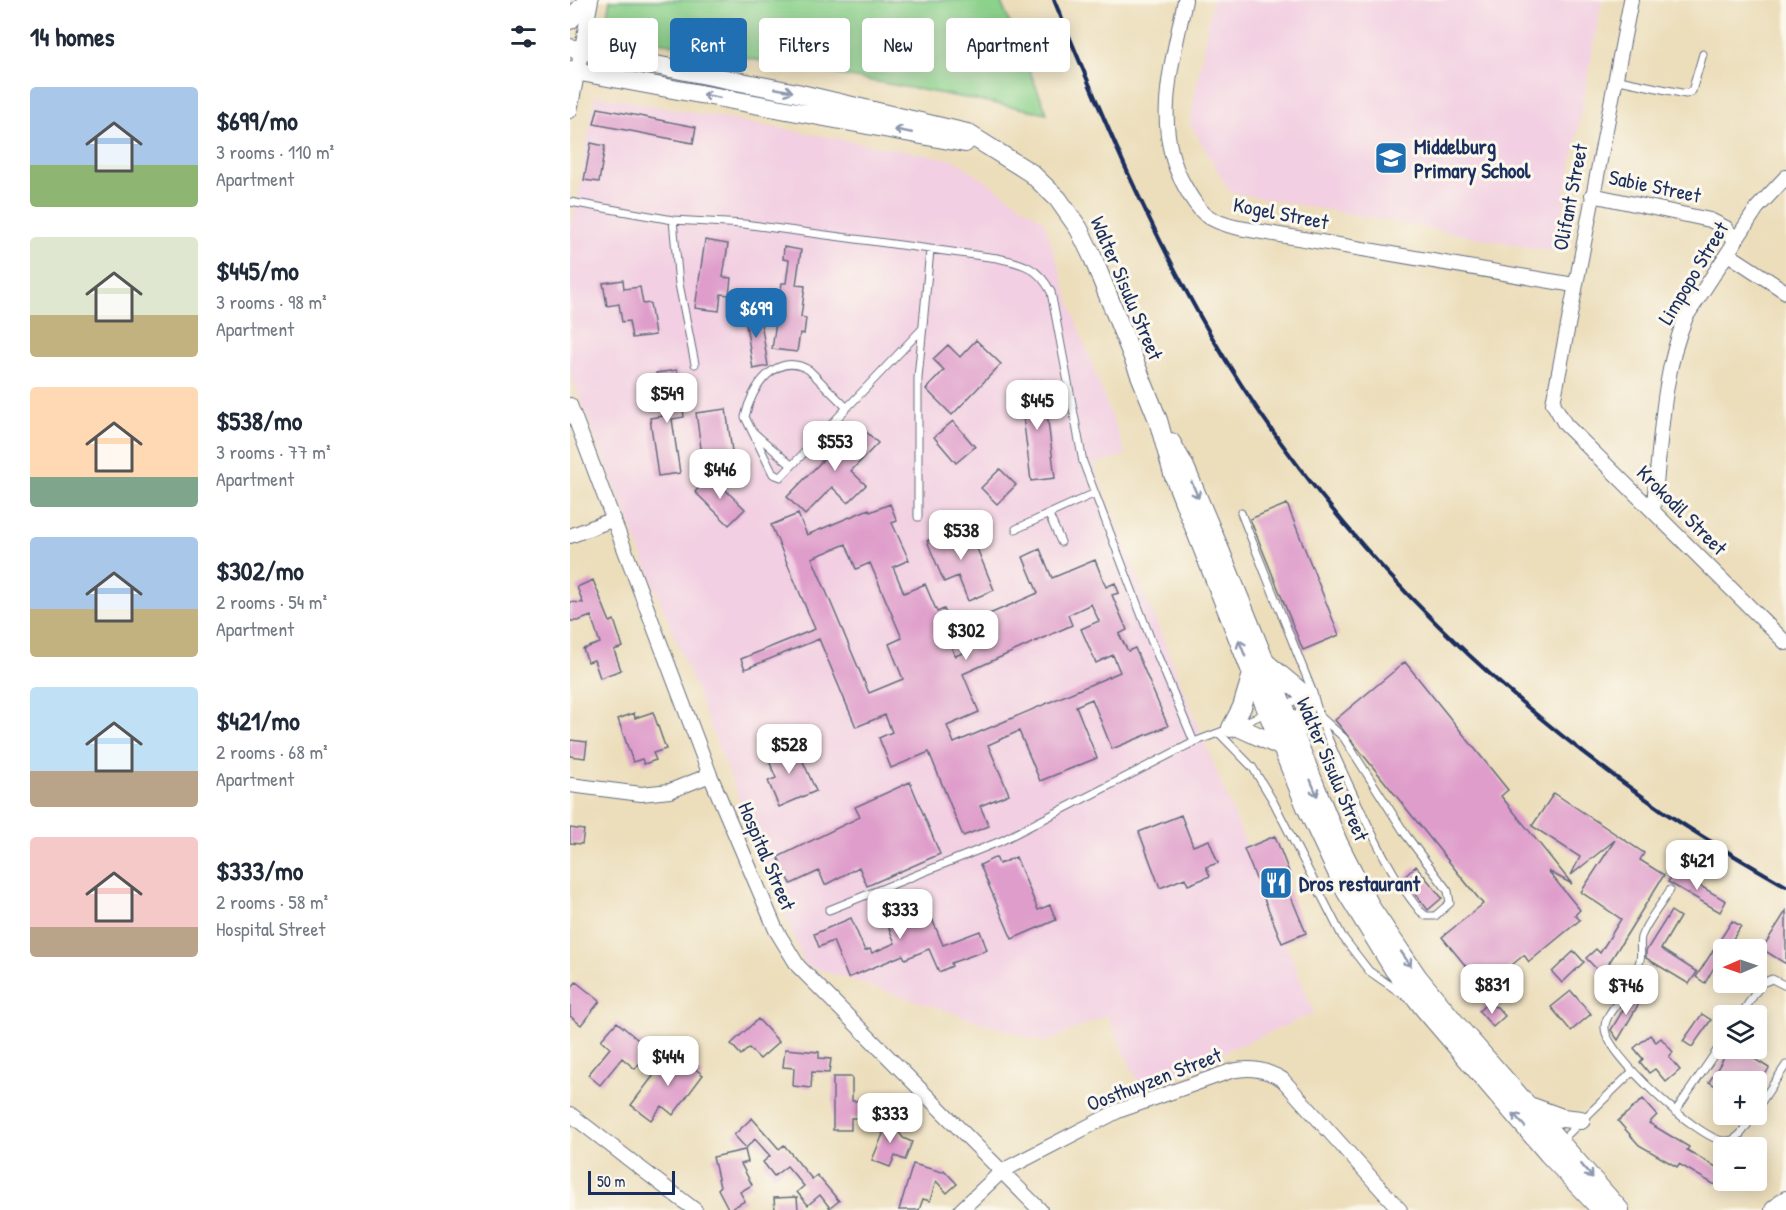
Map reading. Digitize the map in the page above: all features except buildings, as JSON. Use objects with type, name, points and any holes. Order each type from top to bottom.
[{"type":"main road","points":[[570,20],[590,0]]},
{"type":"main road","name":"Walter Sisulu Street","points":[[576,49],[933,123],[967,133],[981,144],[1010,158],[1046,186],[1079,228],[1158,420],[1173,474],[1289,743],[1372,909],[1418,977],[1527,1105],[1554,1148]]},
{"type":"main road","points":[[574,71],[965,143],[981,144]]},
{"type":"main road","points":[[1257,667],[1309,694],[1305,711],[1289,743],[1229,729],[1242,706],[1257,667]]},
{"type":"main road","name":"Walter Sisulu Street","points":[[1289,743],[1306,807],[1346,892],[1394,970],[1425,1010],[1611,1207]]},
{"type":"main road","points":[[1527,1105],[1562,1118],[1581,1120]]},
{"type":"main road","points":[[1774,1210],[1786,1200]]},
{"type":"main road","points":[[1611,1207],[1630,1210]]},
{"type":"street","points":[[570,111],[576,49],[590,0]]},
{"type":"street","name":"Kogel Street","points":[[1185,0],[1166,103],[1167,136],[1177,172],[1194,202],[1206,216],[1214,221],[1239,228],[1574,285]]},
{"type":"street","name":"Olifant Street","points":[[1553,404],[1574,285],[1631,0]]},
{"type":"street","name":"Limpopo Street","points":[[1653,511],[1672,353],[1686,317],[1756,208],[1786,177]]},
{"type":"street","name":"Sabie Street","points":[[1592,195],[1710,219],[1726,228],[1735,241]]},
{"type":"street","points":[[1728,254],[1786,292]]},
{"type":"street","name":"Krokodil Street","points":[[1553,404],[1565,424],[1786,643]]},
{"type":"street","name":"Hospital Street","points":[[570,405],[710,775],[776,930],[798,966],[1040,1210]]},
{"type":"street","points":[[570,536],[614,519]]},
{"type":"street","points":[[570,785],[641,794],[670,791],[710,775]]},
{"type":"street","name":"Oosthuyzen Street","points":[[961,1210],[1002,1171],[1118,1111],[1231,1071],[1249,1068],[1268,1071],[1282,1079],[1400,1210]]},
{"type":"street","points":[[570,1114],[695,1210]]},
{"type":"lane","points":[[1614,79],[1686,94],[1692,91],[1703,54]]},
{"type":"lane","points":[[570,202],[673,220],[744,224],[997,258],[1028,265],[1046,283],[1055,308],[1077,440],[1093,494],[1194,742]]},
{"type":"lane","points":[[673,220],[679,285],[695,364]]},
{"type":"lane","points":[[918,517],[918,387],[930,250]]},
{"type":"lane","points":[[846,407],[802,365],[778,365],[768,374],[745,417],[749,429],[776,476],[781,477],[923,328]]},
{"type":"lane","points":[[749,429],[791,465]]},
{"type":"lane","points":[[1016,529],[1093,494]]},
{"type":"lane","points":[[1240,513],[1309,694],[1386,864],[1420,911],[1426,916],[1435,916],[1450,903],[1448,891],[1406,835],[1344,738],[1321,717]]},
{"type":"lane","points":[[1049,514],[1061,542]]},
{"type":"lane","points":[[829,910],[1001,841],[1194,742],[1309,694]]},
{"type":"lane","points":[[1229,729],[1268,793],[1349,945],[1369,971],[1425,1010]]},
{"type":"lane","points":[[1670,890],[1641,938],[1641,957],[1636,973],[1605,1023],[1606,1036],[1633,1071],[1675,1112],[1708,1135],[1725,1141],[1739,1135],[1746,1125]]},
{"type":"lane","points":[[1748,1005],[1765,981],[1772,979],[1786,987]]},
{"type":"lane","points":[[1675,1112],[1713,1056]]},
{"type":"lane","points":[[1767,1094],[1786,1065]]},
{"type":"lane","points":[[1554,1148],[1633,1071]]},
{"type":"shaded area","name":"Middelburg Primary School","points":[[1212,0],[1602,0],[1555,252],[1230,192],[1190,123]]},
{"type":"shaded area","points":[[595,95],[955,160],[1044,221],[1077,324],[1126,455],[1093,465],[1314,1013],[1141,1088],[1107,1015],[1045,1043],[805,965],[570,373],[570,229],[578,197]]},
{"type":"green space","points":[[610,0],[1000,0],[1007,18],[946,18],[946,72],[1030,72],[1047,113],[823,72],[850,72],[850,18],[759,18],[759,60],[747,58],[747,18],[670,18],[670,44],[658,42],[658,18],[607,18]]},
{"type":"railway","points":[[1054,0],[1107,126],[1186,292],[1253,402],[1301,469],[1353,533],[1408,595],[1467,653],[1529,708],[1593,760],[1660,809],[1786,886]]},
{"type":"place","name":"Middelburg Primary School","points":[[1391,158]]},
{"type":"place","name":"Dros restaurant","points":[[1276,883]]}]
